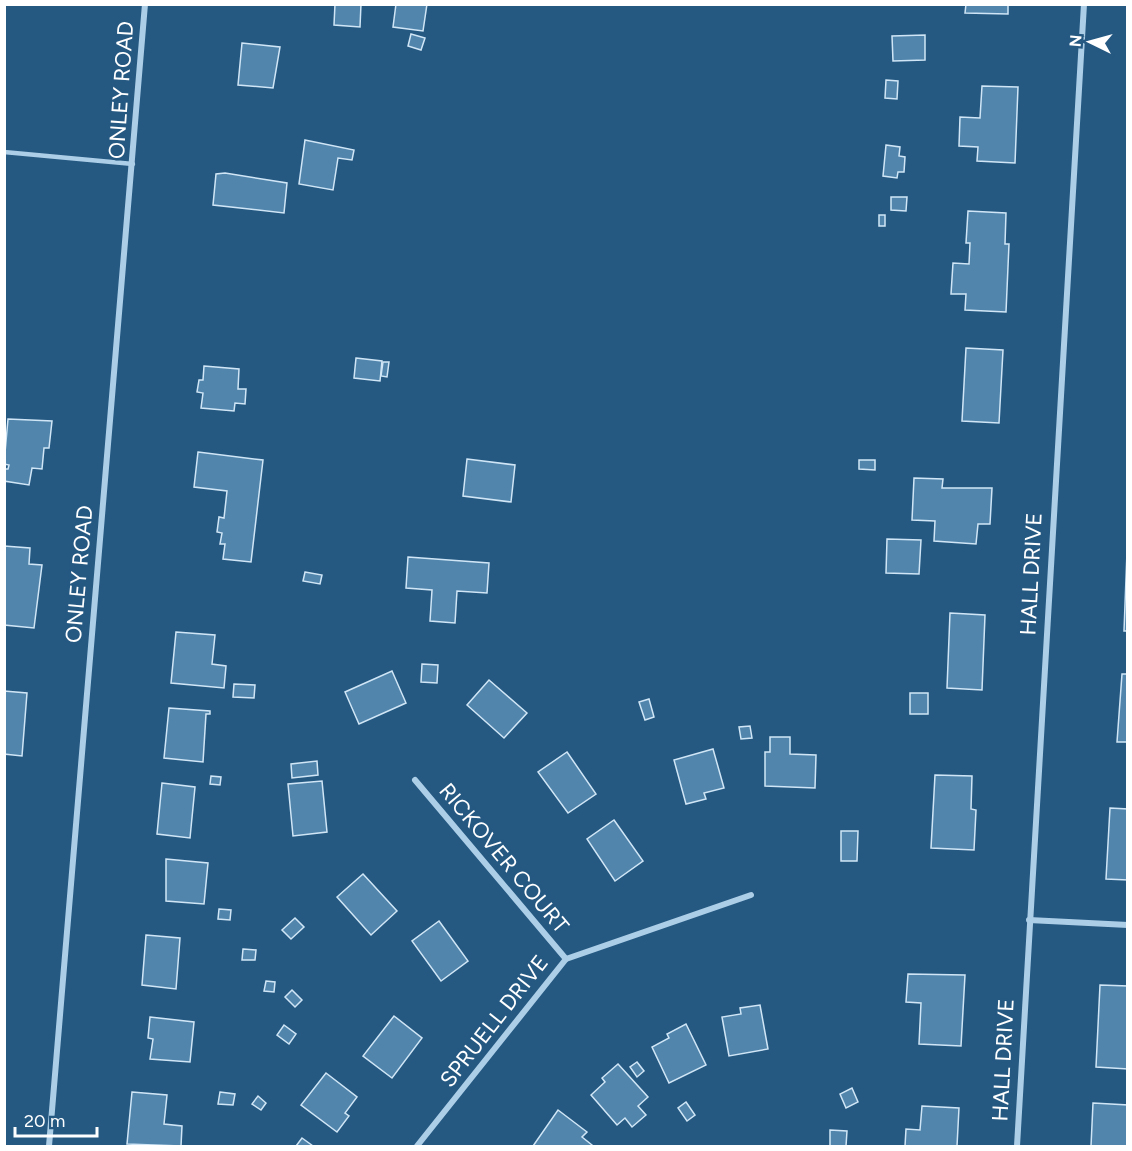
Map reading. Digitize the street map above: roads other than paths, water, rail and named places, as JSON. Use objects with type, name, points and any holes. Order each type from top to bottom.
[{"type":"street","name":"ONLEY ROAD","points":[[49,1146],[145,4]]},
{"type":"street","name":"HALL DRIVE","points":[[1017,1146],[1084,4]]},
{"type":"street","name":"RICKOVER COURT","points":[[415,780],[566,959]]},
{"type":"street","name":"SPRUELL DRIVE","points":[[417,1146],[566,959],[752,895]]},
{"type":"street","points":[[1029,920],[1128,925]]},
{"type":"lane","points":[[4,152],[133,164]]}]
